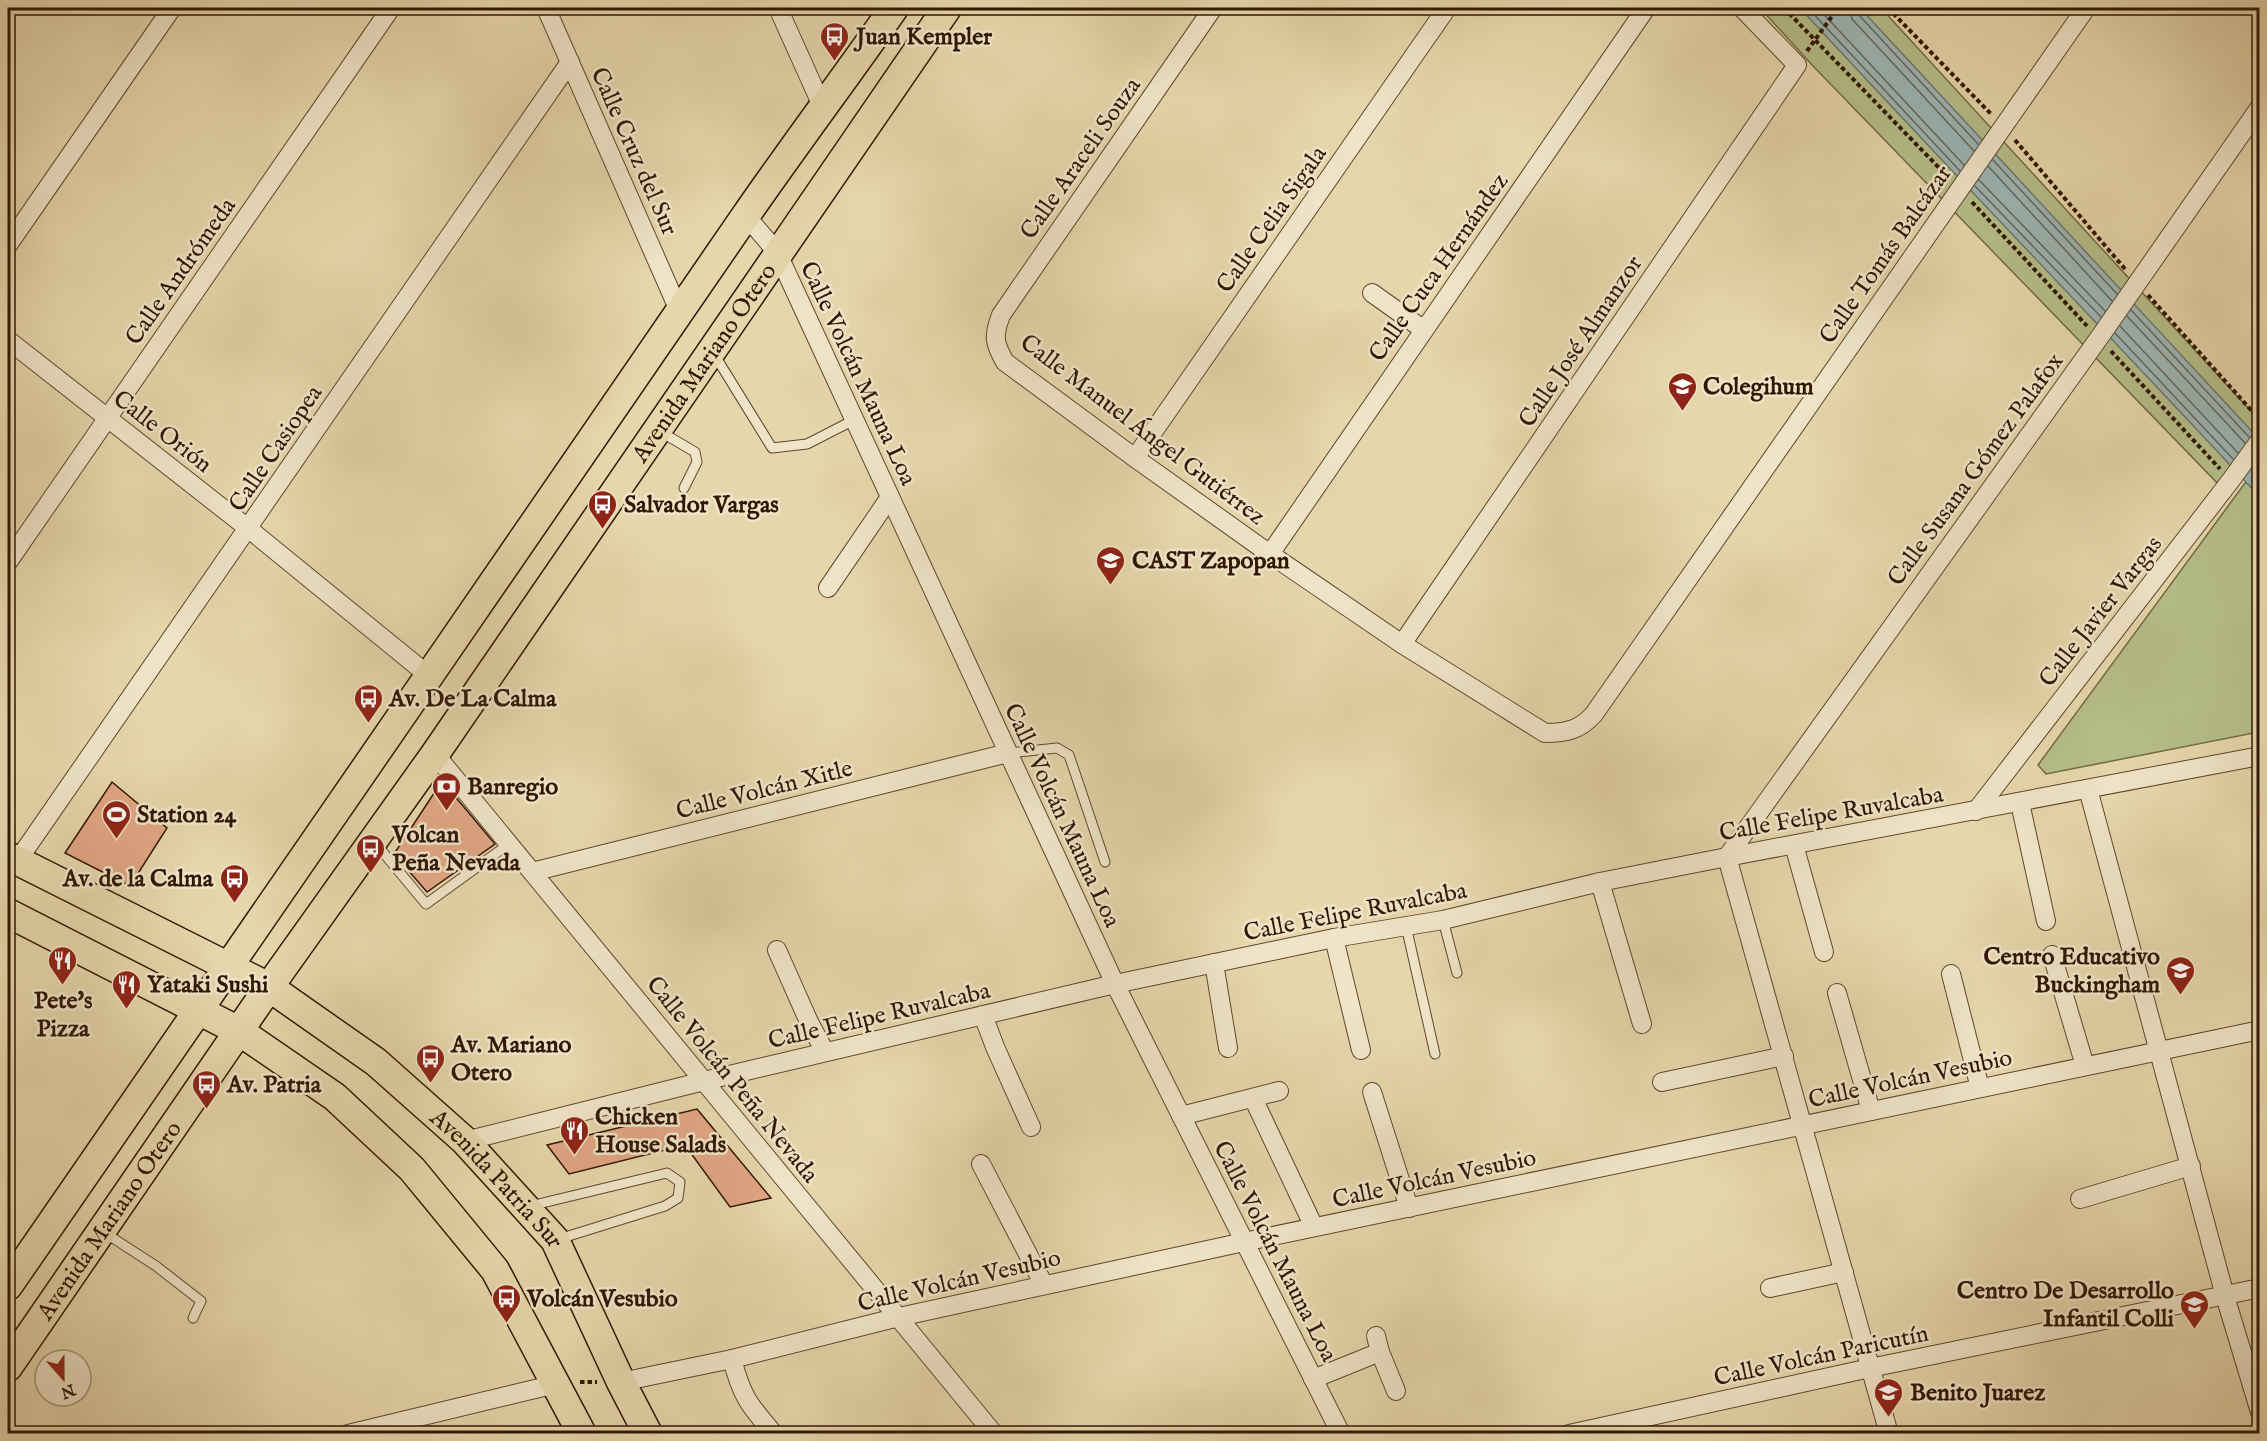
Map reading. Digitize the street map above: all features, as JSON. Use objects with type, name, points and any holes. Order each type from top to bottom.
[{"type":"main road","name":"Avenida Mariano Otero","points":[[8,1286],[229,965],[321,836],[428,675],[746,216],[894,8]]},
{"type":"main road","name":"Avenida Mariano Otero","points":[[8,1367],[269,987],[435,754],[777,252],[947,8]]},
{"type":"main road","name":"Avenida Patria Sur","points":[[13,858],[269,987],[376,1062],[465,1141],[555,1240],[621,1382],[648,1434]]},
{"type":"main road","points":[[8,913],[239,1031],[335,1097],[412,1169],[495,1270],[582,1434]]},
{"type":"street","points":[[8,245],[172,8]]},
{"type":"street","name":"Calle Andrómeda","points":[[8,562],[391,8]]},
{"type":"street","name":"Calle Cruz del Sur","points":[[546,8],[680,313]]},
{"type":"street","points":[[778,8],[823,108]]},
{"type":"street","name":"Calle Araceli Souza","points":[[995,340],[1001,315],[1213,8]]},
{"type":"street","name":"Calle Celia Sigala","points":[[1135,458],[1447,8]]},
{"type":"street","name":"Calle Cuca Hernández","points":[[1270,554],[1646,8]]},
{"type":"street","name":"Calle José Almanzor","points":[[1402,644],[1797,65],[1742,8]]},
{"type":"street","name":"Calle Tomás Balcázar","points":[[1574,729],[1585,724],[1594,714],[2086,8]]},
{"type":"street","name":"Calle Casiopea","points":[[13,858],[249,529],[570,62]]},
{"type":"street","name":"Calle Susana Gómez Palafox","points":[[1727,857],[2100,336],[2259,107]]},
{"type":"street","name":"Calle Volcán Mauna Loa","points":[[746,216],[777,252],[1115,984],[1341,1434]]},
{"type":"street","points":[[1372,293],[1424,330]]},
{"type":"street","name":"Calle Orión","points":[[8,340],[249,529],[428,675]]},
{"type":"street","name":"Calle Manuel Ángel Gutiérrez","points":[[995,340],[1005,362],[1270,554],[1402,644],[1545,733],[1561,733],[1574,729]]},
{"type":"street","name":"Calle Javier Vargas","points":[[1976,811],[2233,478],[2259,440]]},
{"type":"street","points":[[828,588],[890,497]]},
{"type":"street","name":"Calle Volcán Xitle","points":[[532,872],[1008,753]]},
{"type":"street","name":"Calle Volcán Peña Nevada","points":[[435,754],[994,1434]]},
{"type":"street","name":"Calle Felipe Ruvalcaba","points":[[465,1141],[704,1081],[1115,984],[1334,938],[1443,920],[1600,882],[2259,756]]},
{"type":"street","points":[[2088,789],[2225,1296],[2259,1412]]},
{"type":"street","points":[[2020,803],[2046,921]]},
{"type":"street","points":[[1794,845],[1824,952]]},
{"type":"street","points":[[1727,857],[1889,1434]]},
{"type":"street","points":[[1600,882],[1642,1024]]},
{"type":"street","points":[[1334,938],[1361,1050]]},
{"type":"street","points":[[777,950],[825,1052]]},
{"type":"street","points":[[2052,955],[2085,1066]]},
{"type":"street","points":[[1214,963],[1228,1048]]},
{"type":"street","points":[[1951,974],[1980,1088]]},
{"type":"street","points":[[1837,993],[1871,1111]]},
{"type":"street","points":[[983,1015],[994,1047],[1031,1127]]},
{"type":"street","name":"Calle Volcán Vesubio","points":[[621,1382],[732,1359],[899,1317],[1244,1242],[2259,1030]]},
{"type":"street","points":[[1662,1082],[1784,1056]]},
{"type":"street","points":[[1181,1116],[1279,1092]]},
{"type":"street","points":[[1372,1092],[1409,1208]]},
{"type":"street","points":[[1253,1098],[1314,1227]]},
{"type":"street","points":[[981,1164],[1044,1285]]},
{"type":"street","points":[[2080,1199],[2190,1166]]},
{"type":"street","points":[[1770,1288],[1844,1272]]},
{"type":"street","name":"Calle Volcán Paricutín","points":[[1569,1434],[1644,1426],[1870,1368],[2259,1288]]},
{"type":"street","points":[[1313,1379],[1378,1344],[1396,1391]]},
{"type":"street","points":[[732,1359],[740,1388],[750,1406],[774,1434]]},
{"type":"street","points":[[348,1434],[556,1384]]},
{"type":"lane","points":[[711,349],[772,448],[807,444],[854,420]]},
{"type":"lane","points":[[657,429],[695,452],[697,462],[684,488]]},
{"type":"lane","points":[[1008,753],[1057,748],[1069,755],[1105,862]]},
{"type":"lane","points":[[373,841],[426,904],[509,844]]},
{"type":"lane","points":[[1443,920],[1457,973]]},
{"type":"lane","points":[[1406,926],[1435,1054]]},
{"type":"lane","points":[[525,1207],[668,1173],[680,1182],[678,1198],[665,1206],[555,1240]]},
{"type":"lane","points":[[101,1231],[156,1266],[201,1301],[193,1318]]},
{"type":"path","points":[[1784,8],[1960,188],[2233,478]]},
{"type":"path","points":[[1819,34],[1838,8]]},
{"type":"path","points":[[1888,8],[2003,126],[2133,289],[2259,420]]},
{"type":"path","points":[[556,1384],[621,1382]]},
{"type":"green space","points":[[1760,8],[1881,8],[2259,420],[2259,439],[2224,490],[1813,66]]},
{"type":"green space","points":[[2259,464],[2259,732],[2046,774],[2038,765]]},
{"type":"water","points":[[1800,8],[1860,8],[2259,439],[2259,496],[1914,130]]},
{"type":"building","name":"Banregio","points":[[442,781],[495,844],[427,892],[394,854]]},
{"type":"building","name":"Station 24","points":[[112,782],[167,828],[130,886],[65,853]]},
{"type":"building","points":[[697,1109],[771,1198],[730,1207],[685,1145],[569,1174],[547,1145]]},
{"type":"place","name":"Juan Kempler","points":[[835,62]]},
{"type":"place","name":"Colegihum","points":[[1682,412]]},
{"type":"place","name":"Salvador Vargas","points":[[603,530]]},
{"type":"place","name":"CAST Zapopan","points":[[1111,586]]},
{"type":"place","name":"Av. De La Calma","points":[[368,724]]},
{"type":"place","name":"Banregio","points":[[446,812]]},
{"type":"place","name":"Station 24","points":[[116,840]]},
{"type":"place","name":"Volcan Peña Nevada","points":[[371,874]]},
{"type":"place","name":"Av. de la Calma","points":[[234,904]]},
{"type":"place","name":"Pete's Pizza","points":[[63,986]]},
{"type":"place","name":"Centro Educativo Buckingham","points":[[2181,996]]},
{"type":"place","name":"Yataki Sushi","points":[[126,1010]]},
{"type":"place","name":"Av. Mariano Otero","points":[[430,1084]]},
{"type":"place","name":"Av. Patria","points":[[206,1110]]},
{"type":"place","name":"Chicken House Salads","points":[[574,1156]]},
{"type":"place","name":"Volcán Vesubio","points":[[506,1324]]},
{"type":"place","name":"Centro De Desarrollo Infantil Colli","points":[[2195,1330]]},
{"type":"place","name":"Benito Juarez","points":[[1889,1418]]}]
